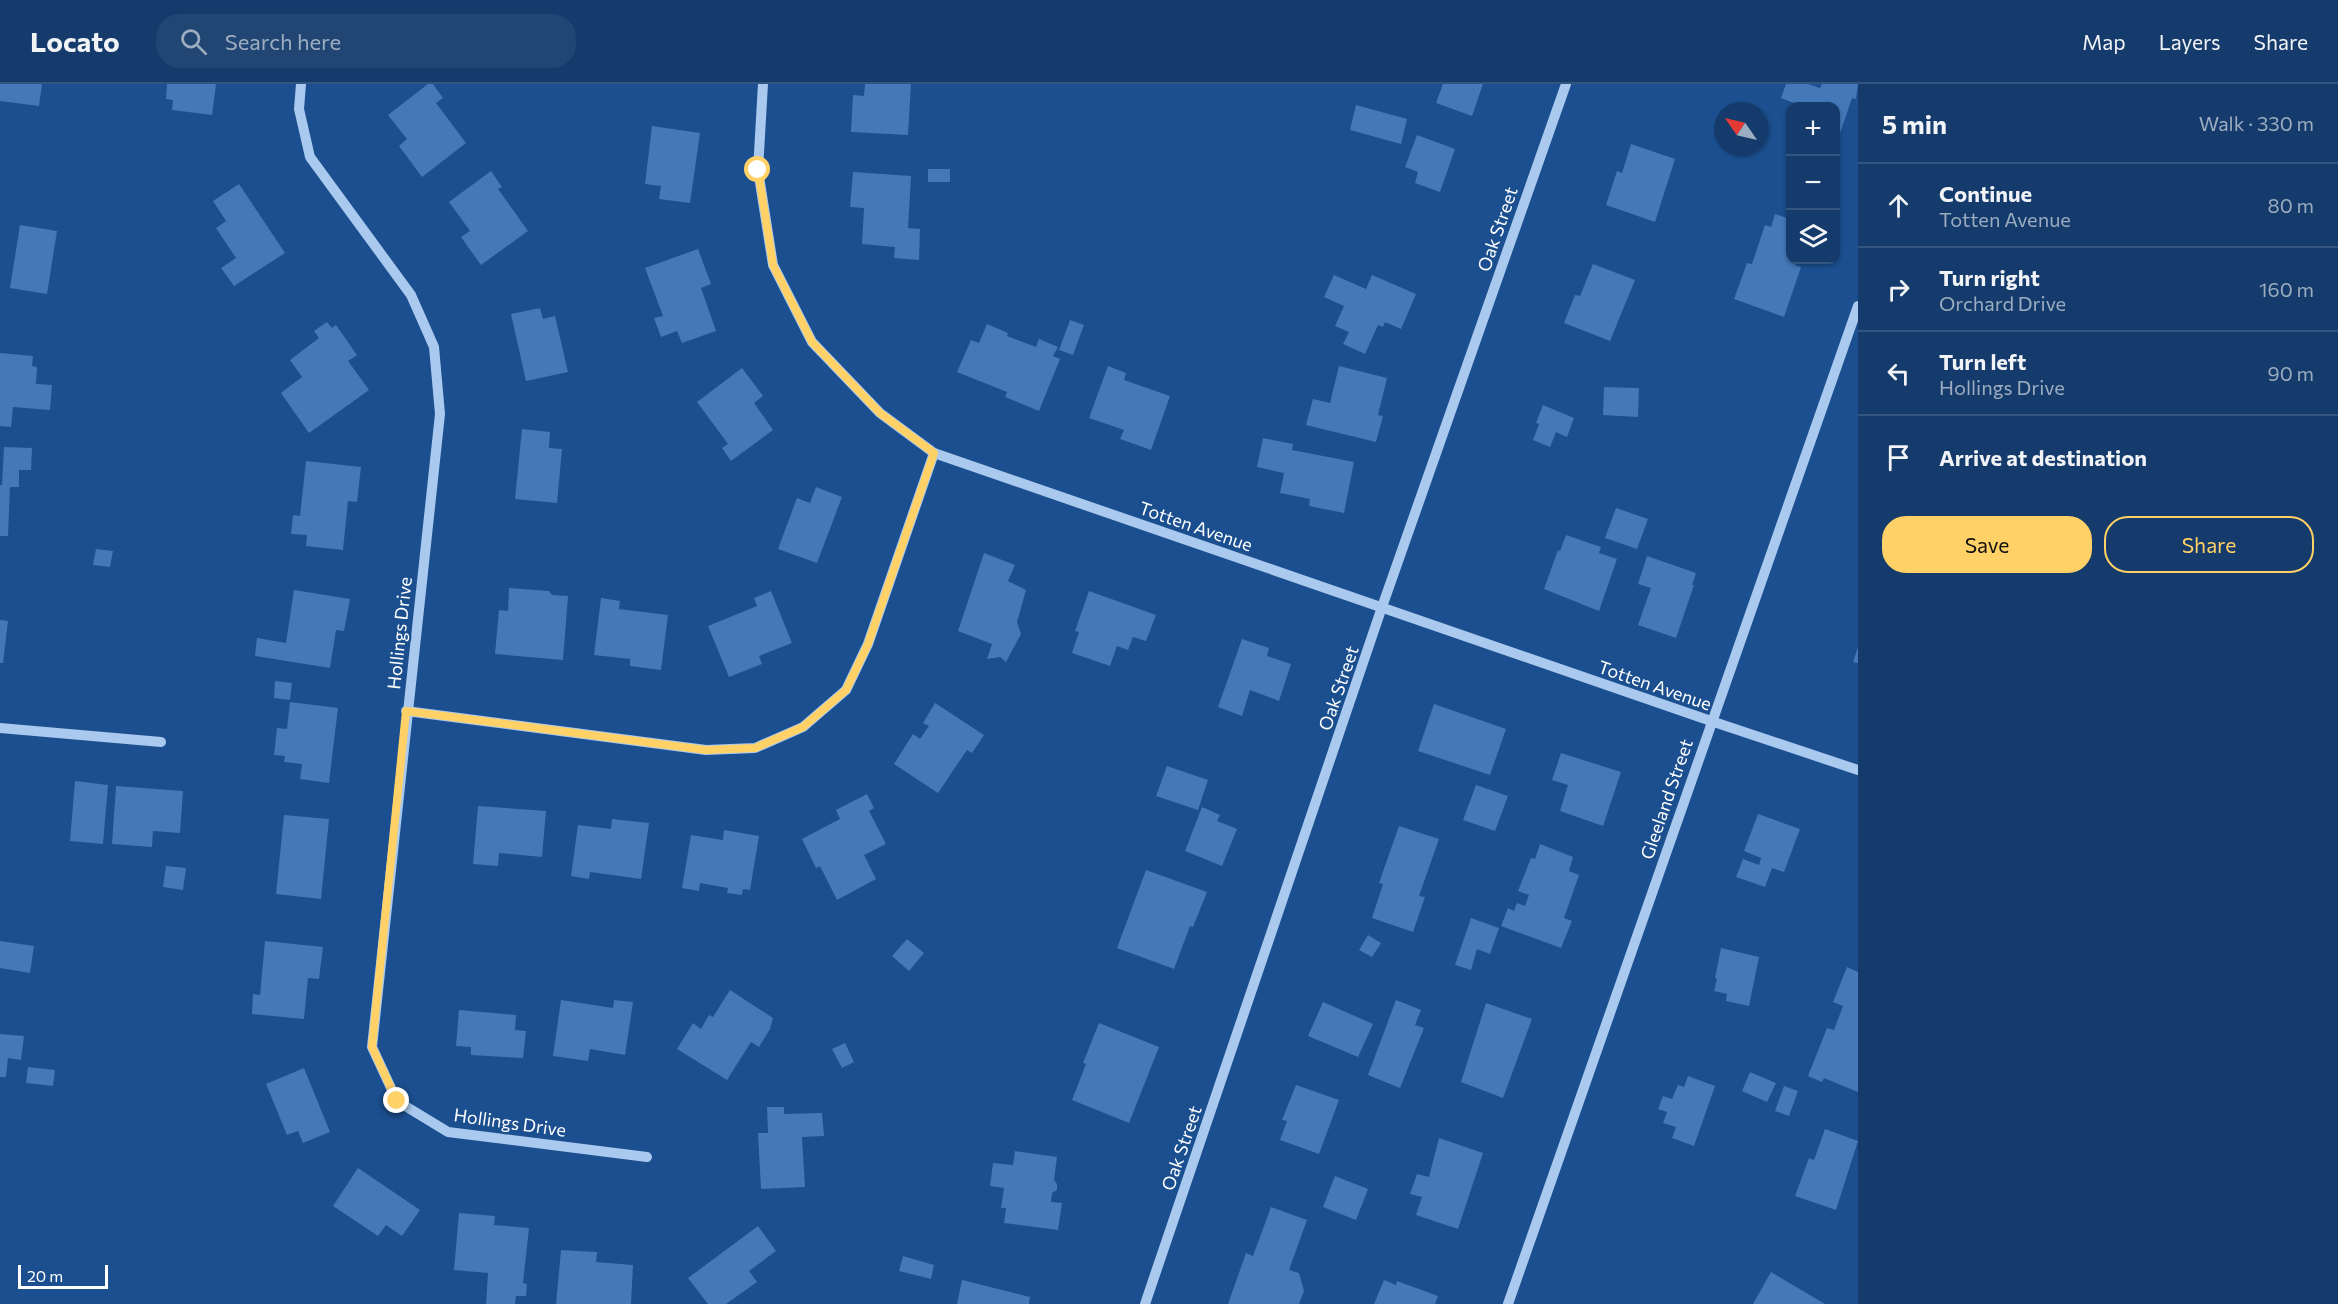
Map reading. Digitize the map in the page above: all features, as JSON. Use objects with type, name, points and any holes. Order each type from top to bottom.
[{"type":"street","name":"Hollings Drive","points":[[301,84],[299,109],[309,157],[411,295],[434,347],[440,414],[406,711],[372,1047],[397,1101],[448,1132],[647,1157]]},
{"type":"street","name":"Totten Avenue","points":[[763,84],[758,170],[773,265],[812,342],[880,413],[934,453],[1711,722],[1858,770]]},
{"type":"street","name":"Oak Street","points":[[1145,1304],[1382,607],[1566,84]]},
{"type":"street","name":"Gleeland Street","points":[[1508,1304],[1858,306]]},
{"type":"street","points":[[406,711],[706,750],[755,748],[803,727],[846,690],[868,644],[934,453]]},
{"type":"street","points":[[0,728],[161,742]]},
{"type":"building","points":[[0,84],[42,84],[39,106],[0,101]]},
{"type":"building","points":[[167,84],[216,84],[212,115],[172,110],[173,100],[166,99]]},
{"type":"building","points":[[428,84],[433,84],[443,98],[436,103],[466,143],[422,177],[399,146],[407,139],[388,115]]},
{"type":"building","points":[[865,84],[911,84],[908,135],[851,132],[853,95],[864,96]]},
{"type":"building","points":[[1443,84],[1483,84],[1472,116],[1436,103]]},
{"type":"building","points":[[1786,84],[1808,84],[1820,88],[1822,84],[1858,84],[1856,99],[1852,98],[1840,133],[1840,102],[1791,102],[1781,98]]},
{"type":"building","points":[[1356,105],[1407,119],[1401,144],[1350,130]]},
{"type":"building","points":[[652,126],[700,133],[690,203],[659,199],[661,186],[645,184]]},
{"type":"building","points":[[1417,135],[1455,149],[1440,192],[1415,183],[1418,172],[1405,167]]},
{"type":"building","points":[[1631,144],[1675,159],[1655,222],[1606,205],[1617,171],[1622,173]]},
{"type":"building","points":[[928,169],[950,169],[950,182],[928,182]]},
{"type":"building","points":[[491,171],[502,187],[498,189],[528,231],[481,265],[461,237],[470,231],[449,202]]},
{"type":"building","points":[[853,172],[911,176],[908,228],[920,229],[919,260],[894,258],[895,247],[862,244],[864,208],[850,207]]},
{"type":"building","points":[[239,184],[285,253],[234,286],[221,268],[236,258],[216,228],[226,221],[213,201]]},
{"type":"building","points":[[1775,214],[1786,218],[1786,264],[1795,264],[1801,267],[1784,317],[1734,299],[1747,263],[1752,264],[1765,225],[1771,227]]},
{"type":"building","points":[[20,225],[57,231],[47,294],[10,288]]},
{"type":"building","points":[[698,249],[711,284],[701,288],[716,331],[682,343],[677,331],[661,337],[654,318],[663,316],[645,268]]},
{"type":"building","points":[[1593,264],[1635,280],[1610,341],[1564,323],[1575,295],[1580,296]]},
{"type":"building","points":[[1334,275],[1366,289],[1372,275],[1416,294],[1401,329],[1385,322],[1383,327],[1378,325],[1365,354],[1343,344],[1349,332],[1335,326],[1344,306],[1324,297]]},
{"type":"building","points":[[540,308],[543,319],[555,316],[568,372],[526,381],[511,314]]},
{"type":"building","points":[[1070,320],[1084,325],[1073,355],[1059,350]]},
{"type":"building","points":[[327,322],[332,328],[336,325],[357,355],[348,361],[369,390],[309,433],[281,393],[302,377],[290,360],[319,338],[314,331]]},
{"type":"building","points":[[987,324],[1008,333],[1007,336],[1036,347],[1039,339],[1058,347],[1053,356],[1060,359],[1039,411],[1005,397],[1007,392],[957,372],[971,340],[979,343]]},
{"type":"building","points":[[0,353],[33,356],[32,366],[37,367],[36,384],[52,385],[50,410],[13,407],[11,427],[0,426]]},
{"type":"building","points":[[1108,366],[1126,373],[1124,380],[1170,396],[1151,450],[1120,439],[1124,430],[1089,418]]},
{"type":"building","points":[[1339,366],[1387,378],[1378,415],[1383,416],[1376,442],[1306,425],[1313,399],[1330,403]]},
{"type":"building","points":[[742,368],[763,396],[754,403],[773,430],[731,461],[722,448],[728,444],[697,402]]},
{"type":"building","points":[[1604,387],[1639,388],[1638,417],[1603,415]]},
{"type":"building","points":[[1543,405],[1574,418],[1567,437],[1556,432],[1550,447],[1533,440]]},
{"type":"building","points":[[522,429],[550,432],[549,448],[562,449],[557,503],[515,499]]},
{"type":"building","points":[[1263,438],[1293,444],[1292,450],[1354,462],[1344,513],[1309,506],[1310,499],[1280,493],[1284,473],[1257,467]]},
{"type":"building","points":[[4,447],[32,448],[31,470],[19,470],[19,487],[10,487],[8,536],[0,536],[0,485],[2,485]]},
{"type":"building","points":[[306,461],[361,467],[357,502],[348,501],[343,550],[306,546],[307,535],[291,534],[293,515],[300,516]]},
{"type":"building","points":[[816,487],[842,497],[817,563],[778,549],[797,498],[810,503]]},
{"type":"building","points":[[1616,508],[1648,519],[1637,549],[1605,538]]},
{"type":"building","points":[[1566,535],[1601,547],[1599,553],[1617,559],[1599,611],[1544,589]]},
{"type":"building","points":[[96,549],[113,551],[110,567],[93,565]]},
{"type":"building","points":[[984,553],[1015,565],[1008,581],[1026,590],[1017,622],[1021,634],[1006,662],[1000,657],[987,659],[992,644],[958,631]]},
{"type":"building","points":[[1647,556],[1696,573],[1676,638],[1638,625],[1651,588],[1638,584]]},
{"type":"building","points":[[509,588],[549,591],[552,595],[568,596],[563,660],[495,654],[499,610],[508,611]]},
{"type":"building","points":[[294,590],[350,599],[344,631],[336,630],[330,668],[255,656],[257,638],[286,643]]},
{"type":"building","points":[[771,591],[792,643],[759,656],[762,664],[729,677],[708,626],[757,606],[754,598]]},
{"type":"building","points":[[1089,591],[1156,615],[1146,641],[1133,637],[1128,650],[1117,646],[1110,666],[1072,653],[1079,632],[1075,631]]},
{"type":"building","points":[[601,598],[620,601],[619,609],[668,615],[661,670],[630,666],[630,659],[594,655]]},
{"type":"building","points":[[0,620],[8,621],[3,663],[0,663]]},
{"type":"building","points":[[1242,639],[1269,648],[1267,656],[1291,664],[1279,701],[1250,690],[1242,716],[1218,707]]},
{"type":"building","points":[[1858,647],[1858,663],[1853,662]]},
{"type":"building","points":[[275,681],[292,683],[290,700],[274,698]]},
{"type":"building","points":[[290,702],[338,708],[329,783],[300,779],[302,764],[284,762],[285,756],[274,755],[277,728],[287,729]]},
{"type":"building","points":[[935,703],[984,735],[972,753],[967,750],[938,793],[894,764],[913,734],[920,739],[929,726],[923,723]]},
{"type":"building","points":[[1434,704],[1506,729],[1490,775],[1418,751]]},
{"type":"building","points":[[1561,753],[1621,772],[1603,826],[1560,811],[1568,785],[1552,780]]},
{"type":"building","points":[[1167,766],[1208,780],[1198,810],[1156,796]]},
{"type":"building","points":[[75,781],[108,785],[103,844],[70,841]]},
{"type":"building","points":[[1476,785],[1508,796],[1495,831],[1463,820]]},
{"type":"building","points":[[116,786],[183,791],[180,833],[153,831],[152,847],[112,844]]},
{"type":"building","points":[[867,794],[874,808],[869,811],[886,844],[864,855],[876,879],[837,900],[820,866],[816,868],[802,839],[840,819],[836,810]]},
{"type":"building","points":[[478,806],[546,811],[542,857],[499,853],[498,866],[473,864]]},
{"type":"building","points":[[1202,807],[1220,815],[1217,821],[1237,829],[1222,866],[1185,851]]},
{"type":"building","points":[[1758,814],[1800,829],[1784,872],[1772,868],[1765,887],[1736,877],[1743,859],[1759,865],[1761,858],[1744,851]]},
{"type":"building","points":[[284,815],[329,819],[321,899],[276,894]]},
{"type":"building","points":[[612,819],[649,823],[641,879],[590,872],[589,879],[571,876],[578,825],[611,829]]},
{"type":"building","points":[[1399,826],[1439,839],[1419,896],[1425,897],[1413,932],[1372,918],[1383,884],[1379,883]]},
{"type":"building","points":[[724,830],[759,836],[750,890],[743,889],[742,895],[727,893],[728,888],[700,883],[699,891],[682,888],[691,835],[723,840]]},
{"type":"building","points":[[1540,844],[1573,857],[1569,871],[1579,875],[1564,918],[1572,921],[1561,948],[1501,926],[1508,908],[1514,911],[1517,903],[1525,906],[1529,895],[1518,891],[1531,858],[1535,859]]},
{"type":"building","points":[[166,866],[186,868],[183,890],[163,887]]},
{"type":"building","points":[[1146,870],[1207,892],[1193,927],[1190,926],[1174,969],[1117,948]]},
{"type":"building","points":[[1471,918],[1499,928],[1490,954],[1477,949],[1471,970],[1455,965]]},
{"type":"building","points":[[1368,935],[1381,943],[1372,957],[1359,950]]},
{"type":"building","points":[[907,939],[924,953],[909,971],[892,956]]},
{"type":"building","points":[[0,941],[34,946],[30,973],[0,968]]},
{"type":"building","points":[[265,941],[323,947],[319,979],[308,978],[304,1019],[252,1014],[253,994],[260,995]]},
{"type":"building","points":[[1721,948],[1759,957],[1749,1006],[1726,1001],[1727,994],[1714,991]]},
{"type":"building","points":[[1847,967],[1858,972],[1858,1092],[1824,1078],[1822,1082],[1808,1076],[1827,1028],[1834,1030],[1843,1006],[1833,1002]]},
{"type":"building","points":[[730,990],[773,1018],[770,1029],[759,1047],[751,1042],[727,1080],[677,1049],[693,1023],[701,1029],[709,1015],[713,1017]]},
{"type":"building","points":[[561,1000],[613,1008],[614,1000],[633,1002],[625,1055],[590,1049],[588,1061],[553,1056]]},
{"type":"building","points":[[1396,1000],[1421,1010],[1415,1025],[1424,1028],[1400,1088],[1368,1075]]},
{"type":"building","points":[[1323,1002],[1373,1024],[1358,1057],[1308,1036]]},
{"type":"building","points":[[1486,1003],[1532,1019],[1503,1098],[1461,1082]]},
{"type":"building","points":[[459,1010],[516,1015],[515,1030],[526,1031],[523,1058],[471,1055],[471,1047],[456,1046]]},
{"type":"building","points":[[1099,1023],[1159,1047],[1129,1123],[1072,1100],[1086,1064],[1083,1063]]},
{"type":"building","points":[[0,1034],[24,1036],[21,1060],[8,1058],[6,1077],[0,1077]]},
{"type":"building","points":[[845,1043],[854,1062],[842,1068],[832,1049]]},
{"type":"building","points":[[28,1067],[55,1070],[53,1086],[26,1083]]},
{"type":"building","points":[[304,1068],[330,1132],[303,1143],[298,1131],[287,1135],[266,1084]]},
{"type":"building","points":[[1750,1072],[1776,1083],[1767,1102],[1742,1091]]},
{"type":"building","points":[[1688,1076],[1715,1086],[1694,1146],[1672,1138],[1676,1127],[1663,1123],[1667,1112],[1658,1109],[1663,1096],[1672,1099],[1678,1085],[1684,1087]]},
{"type":"building","points":[[1296,1085],[1339,1100],[1319,1154],[1280,1140],[1287,1121],[1282,1120]]},
{"type":"building","points":[[1784,1086],[1798,1091],[1789,1116],[1775,1111]]},
{"type":"building","points":[[767,1107],[784,1107],[784,1114],[822,1113],[824,1136],[802,1137],[805,1187],[761,1189],[758,1133],[768,1133]]},
{"type":"building","points":[[1825,1129],[1858,1141],[1836,1210],[1795,1196],[1809,1158],[1814,1160]]},
{"type":"building","points":[[1439,1138],[1483,1153],[1458,1229],[1416,1215],[1422,1197],[1410,1194],[1417,1174],[1429,1177]]},
{"type":"building","points":[[1015,1151],[1057,1157],[1054,1180],[1057,1190],[1052,1193],[1051,1202],[1062,1203],[1058,1230],[1004,1223],[1006,1208],[1001,1208],[1004,1188],[990,1186],[993,1163],[1013,1165]]},
{"type":"building","points":[[358,1168],[420,1210],[402,1236],[386,1225],[378,1236],[333,1206]]},
{"type":"building","points":[[1335,1176],[1368,1189],[1356,1220],[1323,1207]]},
{"type":"building","points":[[1271,1207],[1307,1220],[1289,1270],[1299,1273],[1304,1291],[1299,1304],[1228,1304],[1246,1253],[1253,1256]]},
{"type":"building","points":[[459,1213],[495,1216],[494,1225],[529,1228],[523,1283],[527,1284],[526,1296],[516,1296],[515,1304],[486,1304],[488,1273],[454,1270]]},
{"type":"building","points":[[758,1226],[776,1251],[749,1271],[757,1282],[726,1304],[708,1304],[688,1278]]},
{"type":"building","points":[[561,1250],[597,1252],[596,1262],[633,1265],[631,1304],[556,1304]]},
{"type":"building","points":[[903,1256],[934,1265],[931,1279],[899,1271]]},
{"type":"building","points":[[1771,1272],[1825,1304],[1753,1304]]},
{"type":"building","points":[[962,1280],[1030,1297],[1029,1304],[957,1304]]},
{"type":"building","points":[[1384,1280],[1396,1285],[1397,1281],[1438,1296],[1435,1304],[1374,1304]]},
{"type":"route","points":[[397,1101],[372,1047],[376,987],[406,711],[706,750],[755,748],[803,727],[846,690],[868,644],[934,453],[880,413],[812,342],[773,265],[758,170]]}]
